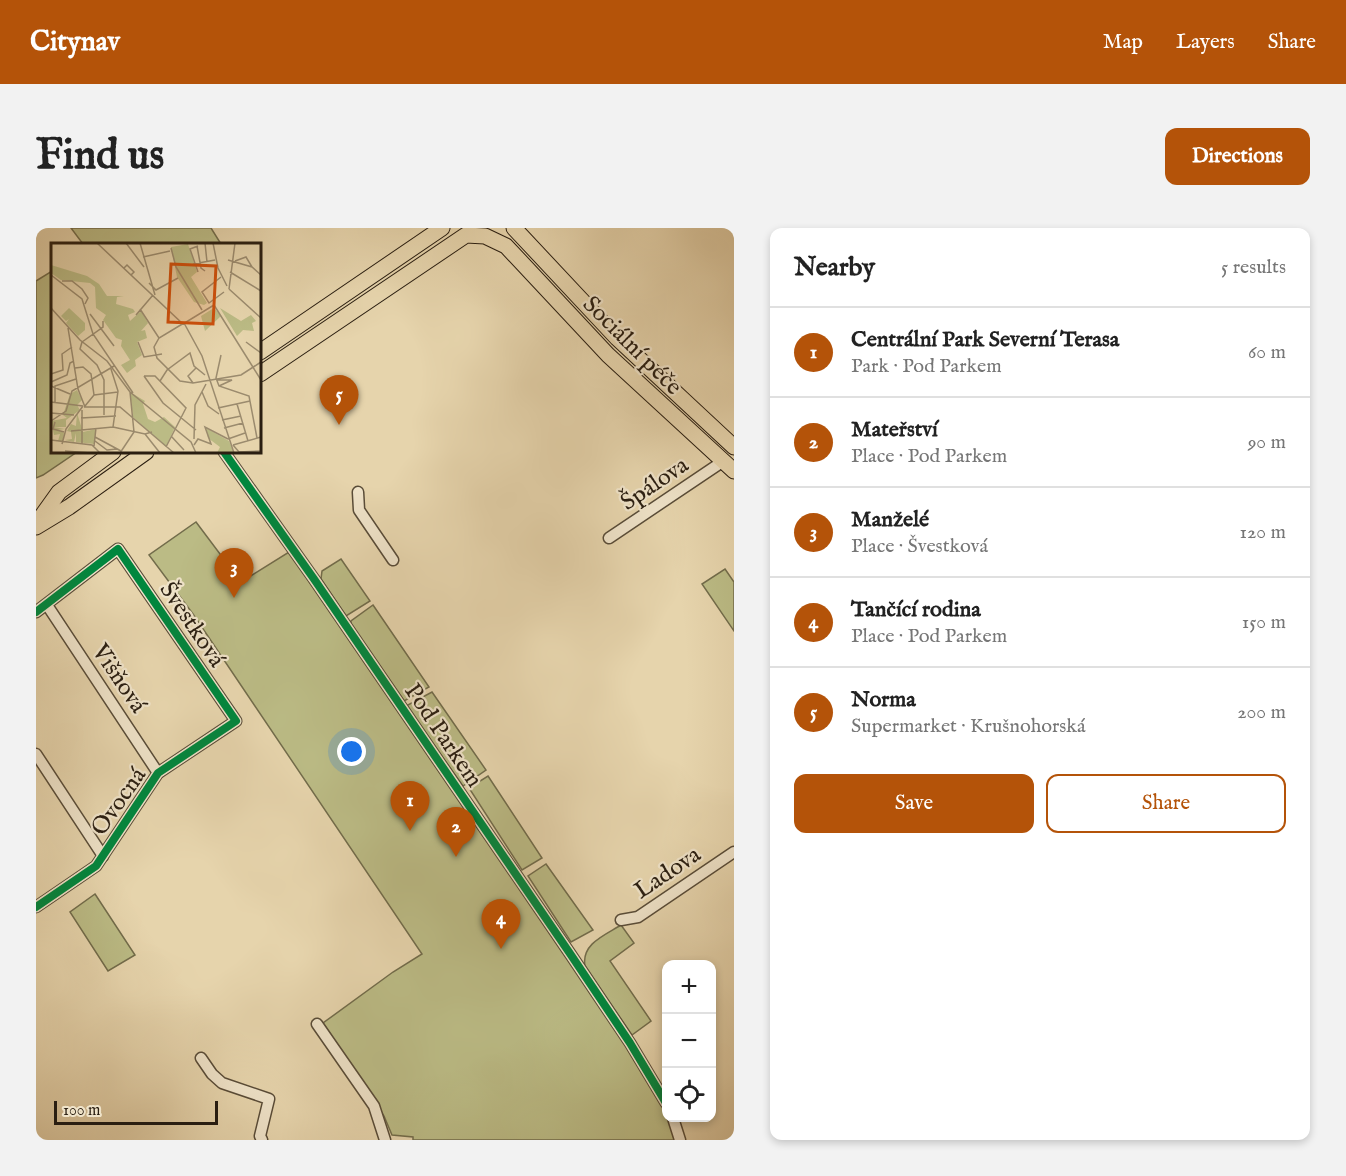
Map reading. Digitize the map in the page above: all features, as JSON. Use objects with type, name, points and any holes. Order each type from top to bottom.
[{"type":"main road","points":[[261,351],[441,228]]},
{"type":"main road","name":"Sociální péče","points":[[518,230],[617,338],[734,447]]},
{"type":"main road","name":"Sociální péče","points":[[261,373],[466,236],[485,236],[506,246],[608,355],[728,466]]},
{"type":"main road","points":[[36,526],[59,492],[112,453]]},
{"type":"main road","points":[[36,526],[69,507],[145,453]]},
{"type":"street","name":"Pod Parkem","points":[[225,453],[314,579],[571,955],[630,1043],[662,1096]]},
{"type":"street","name":"Špálova","points":[[609,538],[728,466]]},
{"type":"street","points":[[358,492],[359,510],[393,560]]},
{"type":"street","name":"Švestková","points":[[47,605],[118,549],[236,721]]},
{"type":"street","points":[[36,612],[47,605]]},
{"type":"street","name":"Višňová","points":[[47,605],[159,773]]},
{"type":"street","name":"Ovocná","points":[[36,907],[96,866],[159,773],[236,721]]},
{"type":"street","points":[[36,754],[103,856]]},
{"type":"street","name":"Ladova","points":[[621,920],[638,916],[734,852]]},
{"type":"street","points":[[317,1024],[374,1106],[385,1140]]},
{"type":"street","points":[[201,1058],[212,1074],[222,1083],[269,1099],[260,1136],[262,1140]]},
{"type":"street","points":[[674,1122],[680,1140]]},
{"type":"green space","points":[[71,228],[211,228],[220,243],[82,243]]},
{"type":"green space","points":[[51,272],[51,453],[76,453],[36,478],[36,281]]},
{"type":"green space","points":[[196,522],[241,582],[289,552],[618,1033],[662,1105],[662,1122],[669,1122],[675,1140],[413,1140],[413,1137],[392,1135],[384,1116],[323,1023],[393,972],[422,954],[193,614],[149,555]]},
{"type":"green space","points":[[341,559],[370,601],[346,616],[321,579],[322,571]]},
{"type":"green space","points":[[725,569],[734,582],[734,631],[702,584]]},
{"type":"green space","points":[[373,605],[429,687],[404,701],[351,624],[351,621]]},
{"type":"green space","points":[[432,692],[486,770],[463,786],[406,706]]},
{"type":"green space","points":[[488,776],[542,858],[522,870],[469,788]]},
{"type":"green space","points":[[546,864],[593,930],[571,942],[528,876]]},
{"type":"green space","points":[[95,894],[135,955],[108,971],[70,912]]},
{"type":"green space","points":[[621,925],[634,943],[610,961],[651,1021],[632,1035],[585,966],[585,958],[590,946]]},
{"type":"cycle path","points":[[225,453],[314,579],[571,955],[630,1043],[662,1096]]},
{"type":"cycle path","points":[[36,612],[118,549],[236,721],[158,773],[96,866],[36,907]]},
{"type":"place","name":"Norma","points":[[339,425]]},
{"type":"place","name":"Manželé","points":[[234,598]]},
{"type":"place","name":"Centrální Park Severní Terasa","points":[[410,831]]},
{"type":"place","name":"Mateřství","points":[[456,857]]},
{"type":"place","name":"Tančící rodina","points":[[501,949]]}]
